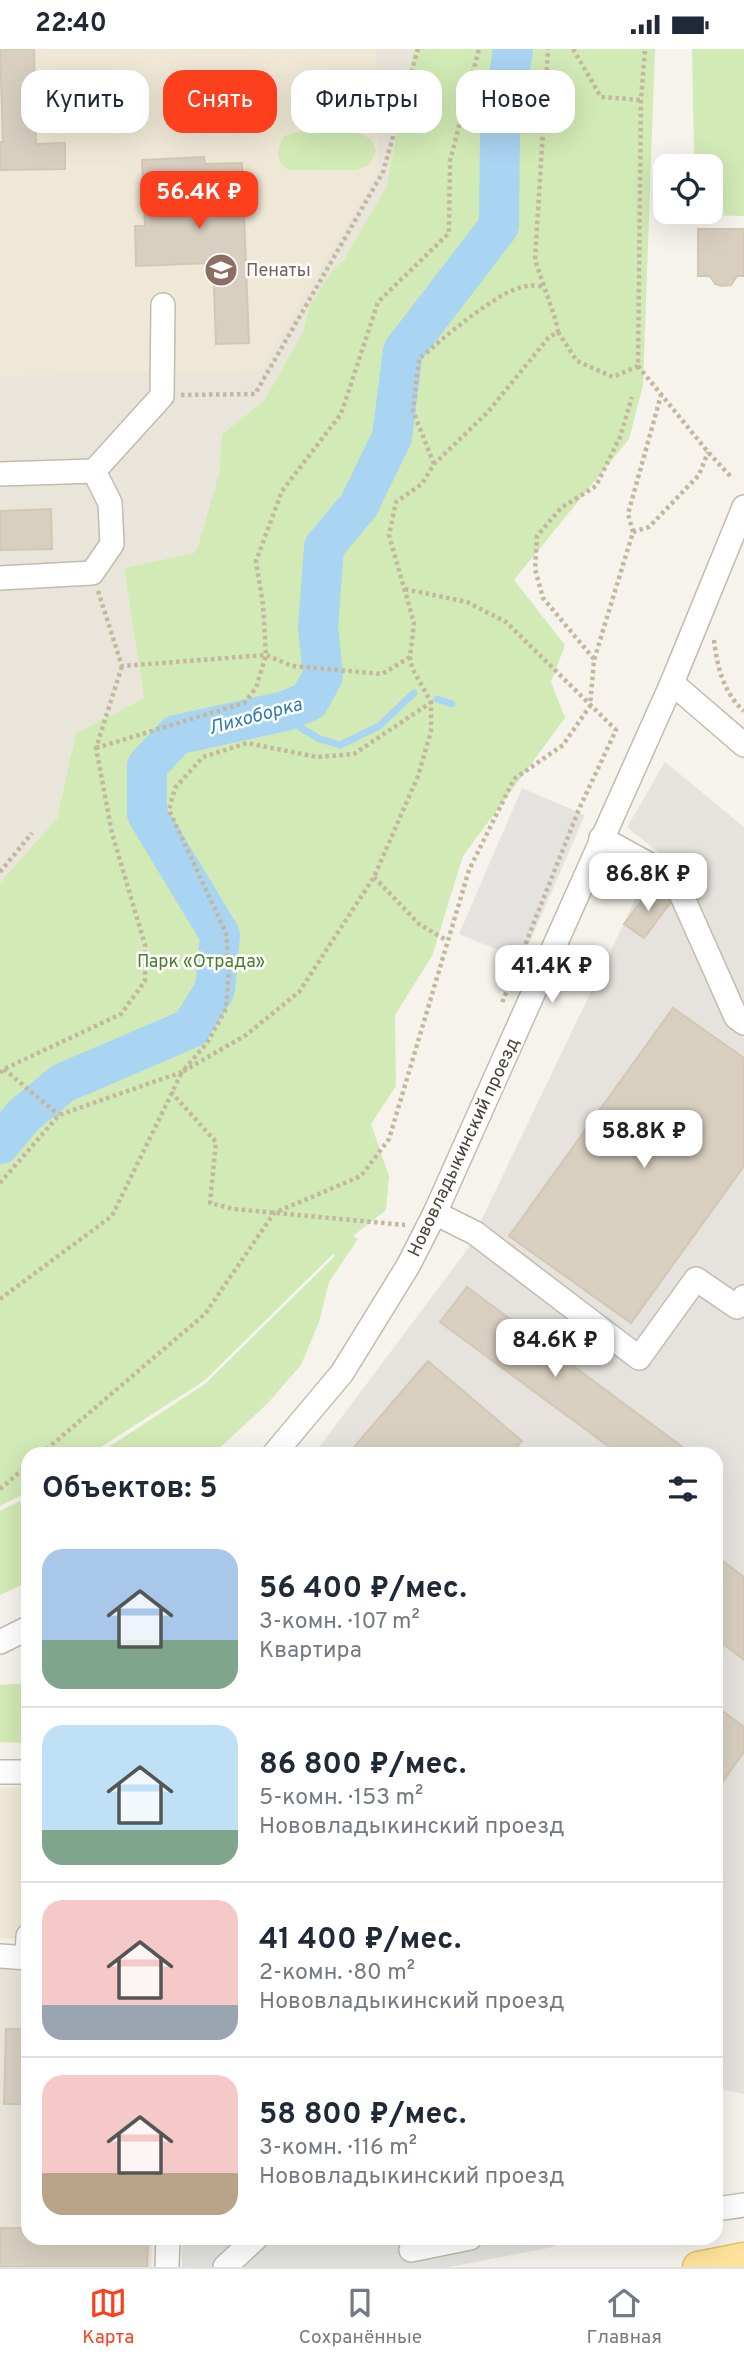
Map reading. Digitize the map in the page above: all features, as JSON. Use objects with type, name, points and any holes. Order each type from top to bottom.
[{"type":"main road","points":[[702,2266],[744,2258]]},
{"type":"street","points":[[0,474],[94,471],[162,396],[163,305]]},
{"type":"street","points":[[0,578],[92,573],[112,544],[110,503],[94,471]]},
{"type":"street","name":"Нововладыкинский проезд","points":[[280,1447],[342,1373],[408,1266],[419,1220],[465,1149],[672,683],[744,507]]},
{"type":"street","points":[[672,683],[744,745]]},
{"type":"street","points":[[601,838],[674,878],[736,1017],[744,1023]]},
{"type":"street","points":[[419,1220],[475,1233],[639,1358],[696,1279],[737,1307],[744,1297]]},
{"type":"street","points":[[0,1642],[21,1632]]},
{"type":"street","points":[[0,1772],[21,1772]]},
{"type":"street","points":[[0,1956],[21,1958]]},
{"type":"street","points":[[723,2208],[744,2206]]},
{"type":"street","points":[[167,2267],[168,2245]]},
{"type":"street","points":[[225,2267],[249,2245]]},
{"type":"street","points":[[411,2252],[440,2245]]},
{"type":"path","points":[[162,396],[255,394],[383,172],[418,49]]},
{"type":"path","points":[[96,748],[244,703],[256,688],[266,655],[256,561],[282,491],[341,414],[378,302],[449,233],[450,162],[479,49]]},
{"type":"path","points":[[548,49],[535,260],[558,332],[577,361],[613,377],[638,366]]},
{"type":"path","points":[[573,49],[601,97],[641,100]]},
{"type":"path","points":[[645,49],[641,100],[638,366],[732,478]]},
{"type":"path","points":[[435,464],[413,411],[419,359],[478,311],[527,286],[544,287]]},
{"type":"path","points":[[0,1184],[59,1115],[183,1072],[246,1035],[299,992],[374,877],[418,776],[432,731],[431,702],[412,669],[410,657],[414,623],[389,535],[396,502],[422,484],[435,464],[487,413],[550,337],[558,332]]},
{"type":"path","points":[[49,1447],[205,1314],[274,1213],[361,1176],[389,1139],[469,870],[514,779],[563,745],[590,706],[594,660],[633,532],[628,514],[661,395]]},
{"type":"path","points":[[594,660],[543,598],[536,569],[537,536],[561,508],[596,486],[620,437],[632,397]]},
{"type":"path","points":[[633,532],[649,527],[699,474],[708,452]]},
{"type":"path","points":[[59,1115],[2,1071],[121,1014],[145,981],[145,945],[113,833],[96,748],[122,666],[92,573]]},
{"type":"path","points":[[405,589],[467,602],[506,622],[616,730],[579,809],[500,1009]]},
{"type":"path","points":[[122,666],[266,655],[292,666],[382,674],[410,657]]},
{"type":"path","points":[[717,667],[735,703],[744,711]]},
{"type":"path","points":[[0,1299],[112,1216],[183,1072],[207,1043],[226,1009],[229,969],[226,933],[169,810],[175,787],[203,757],[247,743],[317,757],[354,754],[431,702]]},
{"type":"path","points":[[0,873],[32,833]]},
{"type":"path","points":[[374,877],[419,924],[446,940]]},
{"type":"path","points":[[172,1092],[216,1142],[210,1203],[234,1209],[274,1213],[419,1220]]},
{"type":"path","points":[[0,1489],[21,1471]]},
{"type":"shaded area","points":[[0,49],[414,49],[410,70],[291,70],[291,133],[397,133],[386,187],[264,401],[222,434],[213,550],[124,568],[144,698],[76,733],[57,818],[0,883]]},
{"type":"shaded area","points":[[0,49],[376,49],[377,70],[291,70],[291,133],[378,133],[379,170],[260,371],[0,376]]},
{"type":"shaded area","points":[[665,762],[744,827],[744,2094],[723,2090],[723,1447],[319,1447],[467,1250],[658,852],[627,827]]},
{"type":"shaded area","points":[[522,788],[585,815],[522,960],[459,934]]},
{"type":"shaded area","points":[[21,1786],[21,1939],[0,1938],[0,1788]]},
{"type":"shaded area","points":[[0,1969],[21,1970],[21,2245],[152,2245],[151,2267],[0,2267]]},
{"type":"shaded area","points":[[182,2245],[556,2245],[450,2267],[182,2267]]},
{"type":"green space","name":"Парк «Отрада»","points":[[414,49],[655,49],[643,385],[629,439],[514,580],[565,645],[551,682],[565,718],[463,856],[432,956],[395,1015],[396,1086],[371,1124],[389,1176],[386,1210],[353,1236],[358,1239],[329,1282],[319,1322],[301,1365],[267,1404],[221,1447],[109,1447],[205,1384],[335,1256],[333,1254],[204,1381],[101,1447],[21,1447],[21,1496],[0,1506],[0,883],[57,818],[76,733],[144,698],[124,568],[194,553],[219,474],[222,434],[264,401],[303,332],[310,305],[332,271],[344,260],[386,187],[397,133],[442,133],[442,70],[410,70]]},
{"type":"green space","points":[[692,49],[744,49],[744,216],[723,215],[723,154],[694,152]]},
{"type":"green space","points":[[294,133],[358,133],[371,139],[376,151],[370,164],[357,170],[289,170],[279,159],[284,136]]},
{"type":"green space","points":[[21,1500],[21,1585],[0,1595],[0,1511]]},
{"type":"green space","points":[[21,1684],[21,1743],[0,1742],[0,1685]]},
{"type":"building","points":[[0,49],[34,49],[34,70],[21,70],[21,133],[36,133],[36,144],[65,143],[65,169],[0,170],[0,142],[3,142]]},
{"type":"building","points":[[204,157],[205,164],[242,163],[249,343],[216,344],[213,263],[136,266],[135,226],[145,226],[142,160]]},
{"type":"building","points":[[698,229],[744,229],[744,276],[737,276],[731,285],[722,286],[715,284],[710,276],[698,276]]},
{"type":"building","points":[[51,509],[52,549],[0,550],[0,511]]},
{"type":"building","points":[[652,887],[668,898],[670,903],[644,938],[624,924]]},
{"type":"building","points":[[673,1008],[744,1058],[744,1166],[631,1323],[509,1236]]},
{"type":"building","points":[[467,1287],[683,1447],[610,1447],[440,1322]]},
{"type":"building","points":[[428,1361],[522,1441],[516,1447],[354,1447]]},
{"type":"building","points":[[723,1561],[744,1577],[744,1660],[723,1644]]},
{"type":"building","points":[[723,1711],[744,1727],[744,1752],[723,1781]]},
{"type":"building","points":[[6,2029],[21,2029],[21,2104],[4,2104]]},
{"type":"building","points":[[0,2228],[21,2228],[21,2245],[148,2245],[147,2267],[0,2267]]},
{"type":"waterway","name":"Лихоборка","points":[[0,1144],[23,1116],[63,1083],[191,1028],[215,989],[220,935],[147,814],[147,766],[176,735],[285,711],[309,701],[323,676],[318,627],[324,547],[359,505],[392,437],[403,351],[499,226],[500,135],[513,49]]},
{"type":"waterway","points":[[285,711],[301,728],[320,739],[340,745],[379,726],[414,693]]},
{"type":"waterway","points":[[437,699],[452,704]]},
{"type":"place","name":"Пенаты","points":[[221,270]]}]
